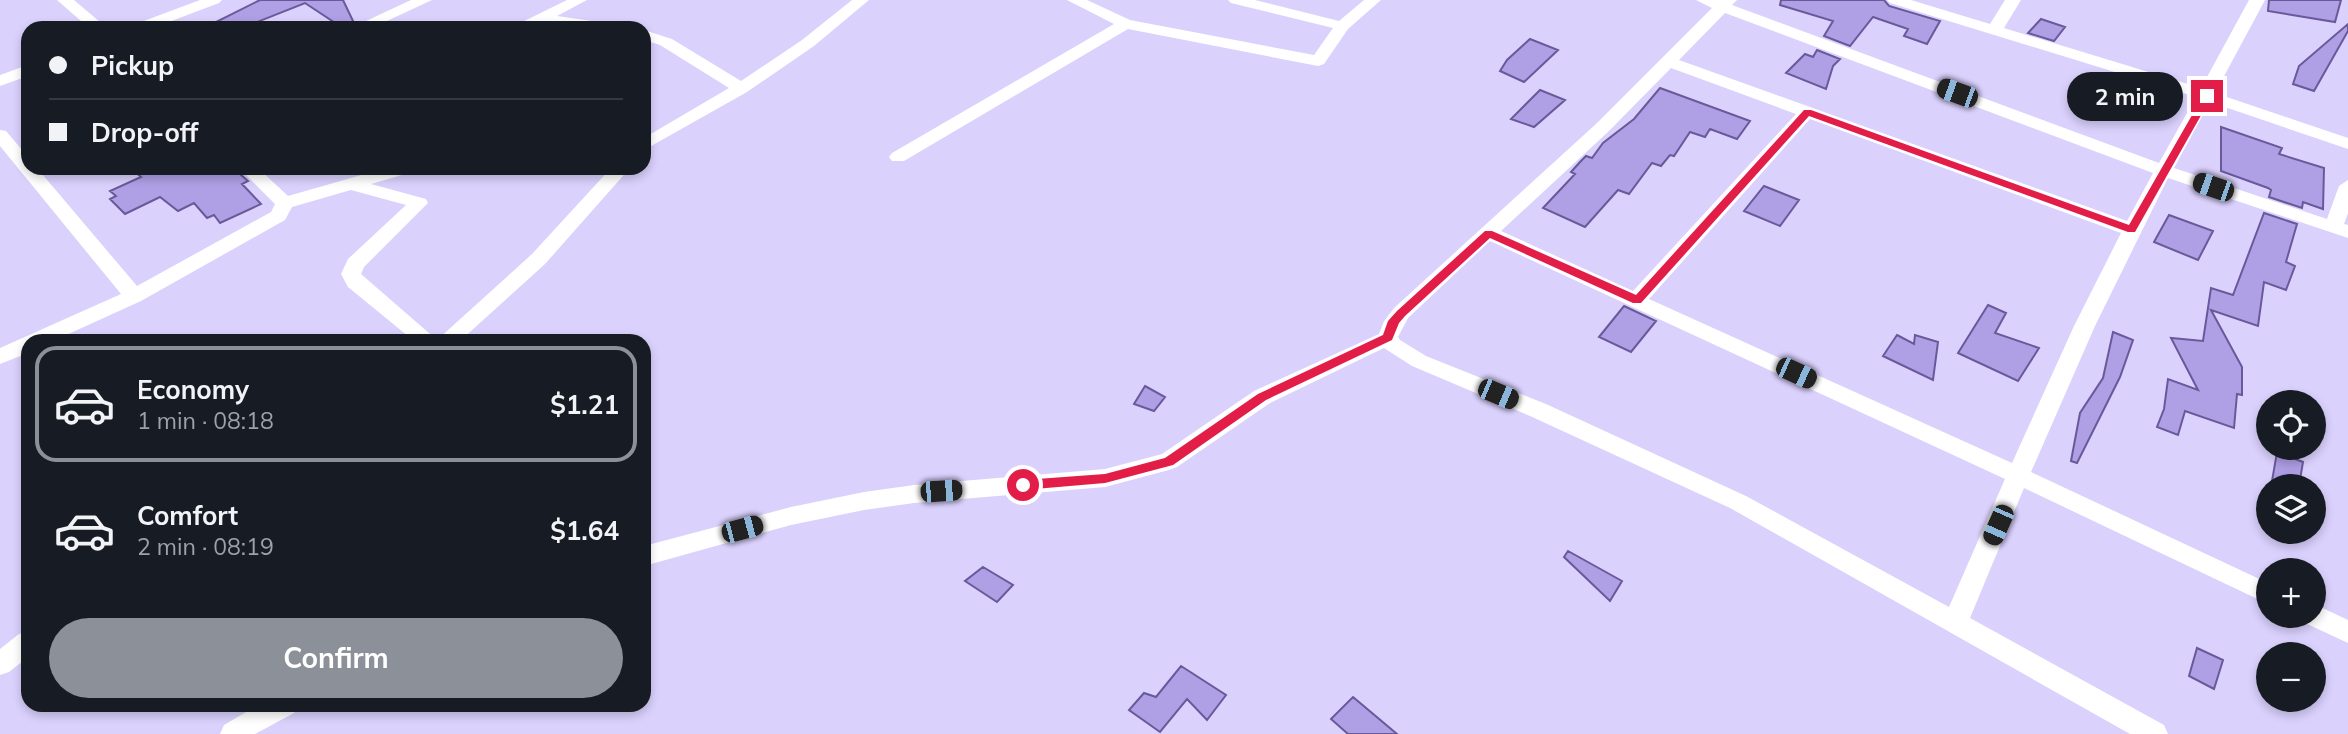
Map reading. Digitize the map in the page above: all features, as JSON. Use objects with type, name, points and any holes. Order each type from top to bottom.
[{"type":"street","points":[[65,0],[90,21]]},
{"type":"street","points":[[158,21],[214,0]]},
{"type":"street","points":[[375,21],[424,0]]},
{"type":"street","points":[[533,21],[554,4],[579,0]]},
{"type":"street","points":[[651,141],[741,88],[808,43],[861,0]]},
{"type":"street","points":[[1075,0],[1126,24],[1318,61],[1342,26],[1373,0]]},
{"type":"street","points":[[1236,0],[1342,26]]},
{"type":"street","points":[[1704,0],[1726,3],[2165,171],[2341,230],[2348,186]]},
{"type":"street","points":[[1895,0],[2207,96],[2348,144]]},
{"type":"street","points":[[1994,31],[2013,0]]},
{"type":"street","points":[[1955,623],[2132,230],[2207,96],[2252,1]]},
{"type":"street","points":[[651,554],[791,516],[864,501],[914,494],[1105,478],[1168,461],[1262,397],[1388,338],[1394,321],[1401,313],[1670,62],[1726,3]]},
{"type":"street","points":[[539,18],[559,21]]},
{"type":"street","points":[[898,157],[1126,24]]},
{"type":"street","points":[[651,37],[666,42],[741,88]]},
{"type":"street","points":[[1670,62],[2132,230]]},
{"type":"street","points":[[0,81],[21,73]]},
{"type":"street","points":[[1637,300],[1807,112]]},
{"type":"street","points":[[3,142],[21,163]]},
{"type":"street","points":[[31,175],[134,296]]},
{"type":"street","points":[[255,175],[285,203]]},
{"type":"street","points":[[50,334],[134,296],[252,232],[278,216],[285,203],[381,175]]},
{"type":"street","points":[[456,334],[496,301],[557,242],[615,175]]},
{"type":"street","points":[[349,184],[419,203],[355,264],[351,274],[355,282],[418,334]]},
{"type":"street","points":[[1488,233],[2019,476],[2256,588]]},
{"type":"street","points":[[1388,338],[1393,345],[1419,361],[1538,410],[1738,502],[2155,734]]},
{"type":"street","points":[[0,357],[21,347]]},
{"type":"street","points":[[2326,621],[2348,632]]},
{"type":"street","points":[[0,664],[21,648]]},
{"type":"street","points":[[233,734],[271,712]]},
{"type":"building","points":[[260,0],[343,0],[353,21],[332,21],[305,3],[260,21],[218,21]]},
{"type":"building","points":[[1781,0],[1884,0],[1889,6],[1940,21],[1927,44],[1904,36],[1908,29],[1873,17],[1850,46],[1824,36],[1833,21],[1780,5]]},
{"type":"building","points":[[2269,0],[2341,0],[2335,22],[2268,11]]},
{"type":"building","points":[[2041,19],[2065,27],[2054,41],[2028,33]]},
{"type":"building","points":[[2348,24],[2348,31],[2314,91],[2293,84],[2299,66]]},
{"type":"building","points":[[1530,39],[1558,50],[1524,82],[1500,71],[1507,60]]},
{"type":"building","points":[[1817,50],[1840,59],[1833,66],[1826,89],[1786,73],[1805,54],[1813,57]]},
{"type":"building","points":[[1660,88],[1750,121],[1737,139],[1710,129],[1705,137],[1690,132],[1674,156],[1670,155],[1661,166],[1652,163],[1629,194],[1618,190],[1585,227],[1543,208],[1575,174],[1571,172],[1580,162],[1586,156],[1592,158],[1603,143],[1634,119]]},
{"type":"building","points":[[1540,90],[1565,100],[1534,127],[1511,119]]},
{"type":"building","points":[[2221,127],[2282,148],[2279,154],[2324,168],[2323,209],[2303,202],[2302,208],[2269,197],[2271,190],[2268,188],[2221,171]]},
{"type":"building","points":[[139,175],[241,175],[248,181],[242,184],[261,204],[220,223],[214,215],[207,218],[194,203],[178,211],[160,197],[125,214],[110,199],[116,196],[110,191],[141,177]]},
{"type":"building","points":[[1764,186],[1799,200],[1780,226],[1744,211]]},
{"type":"building","points":[[2264,213],[2297,224],[2286,262],[2295,266],[2286,290],[2264,282],[2258,326],[2211,310],[2242,367],[2242,395],[2237,394],[2234,428],[2185,411],[2178,435],[2157,427],[2164,409],[2168,379],[2198,390],[2171,338],[2203,341],[2211,288],[2233,295]]},
{"type":"building","points":[[2169,215],[2213,231],[2198,260],[2154,242]]},
{"type":"building","points":[[1988,305],[2006,313],[1995,333],[2039,348],[2018,381],[1958,353]]},
{"type":"building","points":[[1624,306],[1656,321],[1631,352],[1599,337]]},
{"type":"building","points":[[2113,332],[2133,340],[2120,377],[2077,463],[2071,461],[2080,413],[2103,378]]},
{"type":"building","points":[[1897,335],[1914,344],[1915,335],[1938,342],[1933,380],[1883,356]]},
{"type":"building","points":[[1145,386],[1165,397],[1154,411],[1134,404]]},
{"type":"building","points":[[2276,460],[2303,462],[2301,474],[2273,474]]},
{"type":"building","points":[[1568,551],[1622,581],[1610,601],[1564,557]]},
{"type":"building","points":[[983,567],[1013,585],[997,602],[965,581]]},
{"type":"building","points":[[2197,648],[2223,660],[2214,689],[2189,676]]},
{"type":"building","points":[[1181,666],[1226,695],[1207,720],[1187,699],[1160,732],[1129,710],[1144,693],[1156,697]]},
{"type":"building","points":[[1353,697],[1397,734],[1348,734],[1331,719]]},
{"type":"route","points":[[1023,485],[1105,478],[1168,461],[1262,397],[1388,338],[1389,330],[1401,313],[1488,233],[1637,300],[1807,112],[2132,230],[2207,96]]}]
